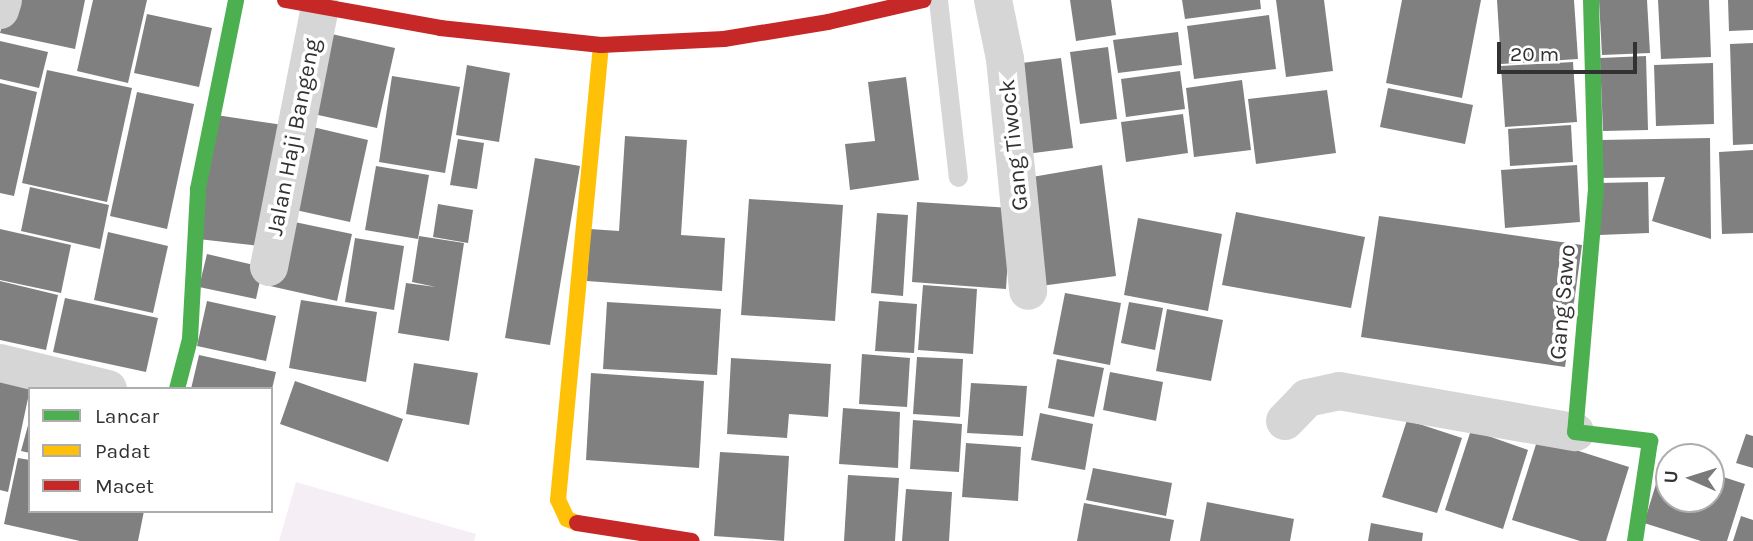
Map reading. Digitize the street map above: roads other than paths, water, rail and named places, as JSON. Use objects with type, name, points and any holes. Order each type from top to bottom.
[{"type":"street","points":[[0,10],[3,0]]},
{"type":"street","points":[[178,387],[190,339],[198,189],[236,0]]},
{"type":"street","points":[[324,5],[515,38],[601,45],[724,39],[828,22],[923,0]]},
{"type":"street","name":"Gang Tiwock","points":[[993,0],[1005,59],[1028,291]]},
{"type":"street","name":"Gang Sawo","points":[[1575,432],[1596,189],[1591,0]]},
{"type":"street","name":"Jalan Haji Bangeng","points":[[269,267],[324,5]]},
{"type":"street","points":[[601,45],[558,500],[566,519],[584,525],[692,541]]},
{"type":"street","points":[[0,363],[100,387]]},
{"type":"street","points":[[1285,421],[1307,398],[1339,391],[1575,432],[1650,441],[1635,541]]},
{"type":"lane","points":[[938,0],[958,177]]}]
